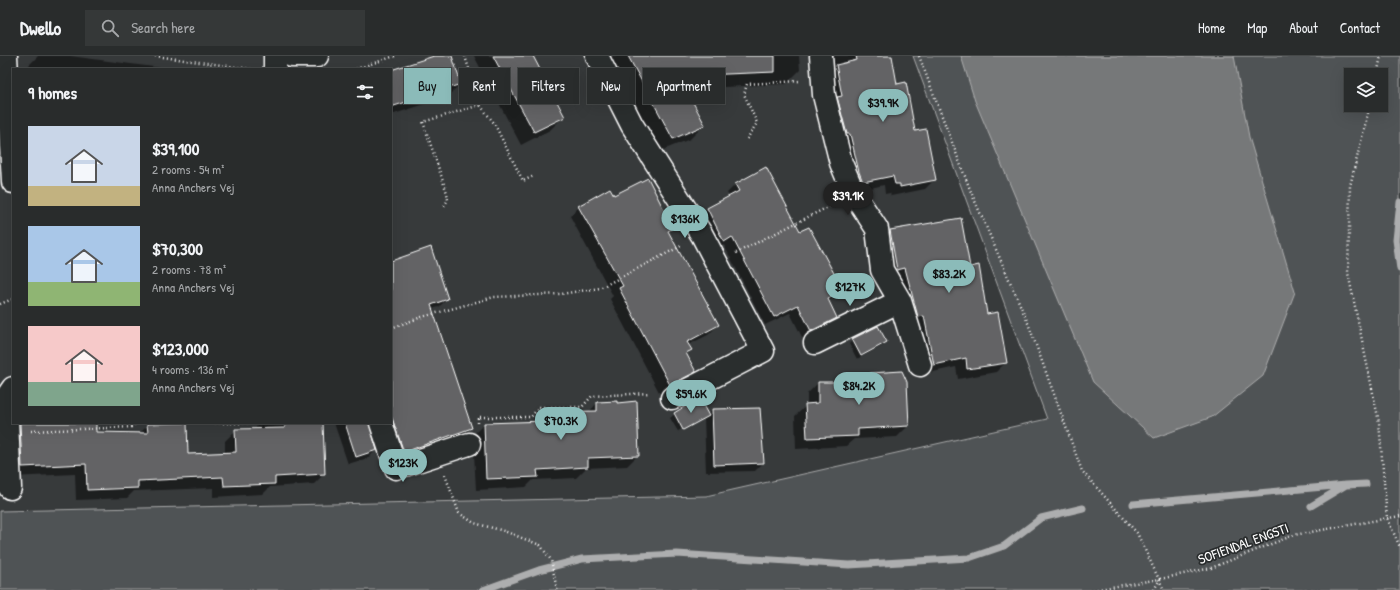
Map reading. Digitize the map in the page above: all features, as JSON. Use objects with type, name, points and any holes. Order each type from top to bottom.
[{"type":"street","points":[[6,56],[12,164]]},
{"type":"street","points":[[275,56],[275,68]]},
{"type":"street","points":[[292,56],[317,56]]},
{"type":"street","points":[[597,56],[632,125],[702,235],[763,351],[672,398]]},
{"type":"street","points":[[821,56],[824,95],[841,163],[854,194],[877,229],[882,270],[900,301],[920,365]]},
{"type":"street","points":[[815,343],[900,301]]},
{"type":"street","points":[[10,488],[6,398],[12,389]]},
{"type":"street","points":[[381,424],[396,468],[469,444]]},
{"type":"path","points":[[155,56],[245,68]]},
{"type":"path","points":[[359,68],[395,56]]},
{"type":"path","points":[[465,56],[480,105],[494,123],[523,181],[534,176]]},
{"type":"path","points":[[919,56],[971,192],[1028,323],[1082,471],[1137,533],[1164,590]]},
{"type":"path","points":[[1378,68],[1381,56]]},
{"type":"path","points":[[746,140],[757,123],[744,94],[747,84],[823,79]]},
{"type":"path","points":[[444,206],[448,200],[447,193],[423,122],[480,105]]},
{"type":"path","points":[[1368,112],[1350,186],[1348,273],[1379,422],[1387,518],[1400,547]]},
{"type":"path","points":[[716,263],[854,194]]},
{"type":"path","points":[[392,328],[422,317],[494,297],[561,294],[600,288],[702,235]]},
{"type":"path","points":[[0,304],[12,299]]},
{"type":"path","points":[[469,444],[479,430],[478,417],[531,417],[539,407],[582,408],[592,396],[658,393],[672,398]]},
{"type":"path","points":[[7,432],[133,426],[134,424]]},
{"type":"path","points":[[438,454],[459,513],[474,523],[504,531],[540,545],[551,560],[557,590]]},
{"type":"path","name":"SOFIENDAL ENGSTI","points":[[1093,590],[1160,579],[1211,568],[1294,535],[1400,516]]},
{"type":"path","points":[[1154,590],[1160,579]]},
{"type":"shaded area","points":[[913,56],[1400,56],[1400,590],[0,590],[0,511],[706,496],[1047,419]]},
{"type":"shaded area","points":[[961,56],[1234,56],[1249,137],[1295,292],[1263,376],[1212,417],[1154,438],[1093,382],[975,101]]},
{"type":"building","points":[[434,56],[452,56],[459,78],[459,85],[451,87],[451,68],[404,68],[404,103],[392,107],[392,70]]},
{"type":"building","points":[[493,56],[533,56],[539,68],[518,68],[518,102],[510,88],[510,68],[499,68]]},
{"type":"building","points":[[628,56],[775,56],[775,72],[725,74],[725,68],[643,68],[643,84]]},
{"type":"building","points":[[856,56],[892,56],[897,84],[906,82],[915,131],[926,129],[936,180],[900,187],[900,184],[895,184],[893,176],[863,182],[859,172],[850,134],[847,134],[837,97],[842,96],[836,65],[857,60]]},
{"type":"building","points":[[519,104],[558,104],[565,117],[534,132]]},
{"type":"building","points":[[654,104],[694,104],[705,125],[673,139]]},
{"type":"building","points":[[766,167],[800,231],[809,227],[843,290],[828,299],[837,318],[811,331],[798,305],[774,317],[732,237],[724,242],[707,208],[739,191],[735,184]]},
{"type":"building","points":[[648,178],[673,228],[668,231],[719,325],[687,342],[692,350],[686,353],[696,372],[670,385],[619,288],[623,286],[578,206],[610,188],[614,195]]},
{"type":"building","points":[[961,218],[970,267],[979,265],[987,314],[998,312],[1007,363],[967,369],[966,358],[934,365],[924,316],[918,317],[905,268],[897,270],[890,230]]},
{"type":"building","points":[[431,247],[448,299],[431,305],[472,428],[404,452],[392,419],[392,261]]},
{"type":"building","points":[[878,326],[887,342],[861,356],[852,339]]},
{"type":"building","points":[[902,371],[907,382],[909,426],[858,429],[858,436],[807,438],[805,404],[818,403],[818,382],[874,382],[870,373]]},
{"type":"building","points":[[699,398],[709,416],[683,430],[674,413]]},
{"type":"building","points":[[617,401],[617,403],[637,401],[639,456],[588,458],[588,467],[537,470],[538,477],[486,479],[484,423],[548,421],[547,412],[597,411],[597,402]]},
{"type":"building","points":[[760,408],[764,463],[714,465],[712,409]]},
{"type":"building","points":[[20,424],[96,424],[96,432],[148,433],[147,424],[187,424],[188,454],[236,452],[235,429],[285,428],[285,424],[323,424],[325,474],[275,477],[275,484],[224,486],[223,477],[138,481],[138,488],[87,490],[86,464],[22,467]]},
{"type":"building","points":[[345,424],[369,424],[377,450],[356,457]]},
{"type":"waterway","points":[[1400,202],[1396,240],[1400,269]]},
{"type":"waterway","points":[[1311,506],[1346,485],[1366,484]]},
{"type":"waterway","points":[[1133,504],[1346,485]]},
{"type":"waterway","points":[[483,590],[539,570],[582,559],[677,554],[849,565],[969,558],[1004,546],[1041,518],[1083,508]]}]
